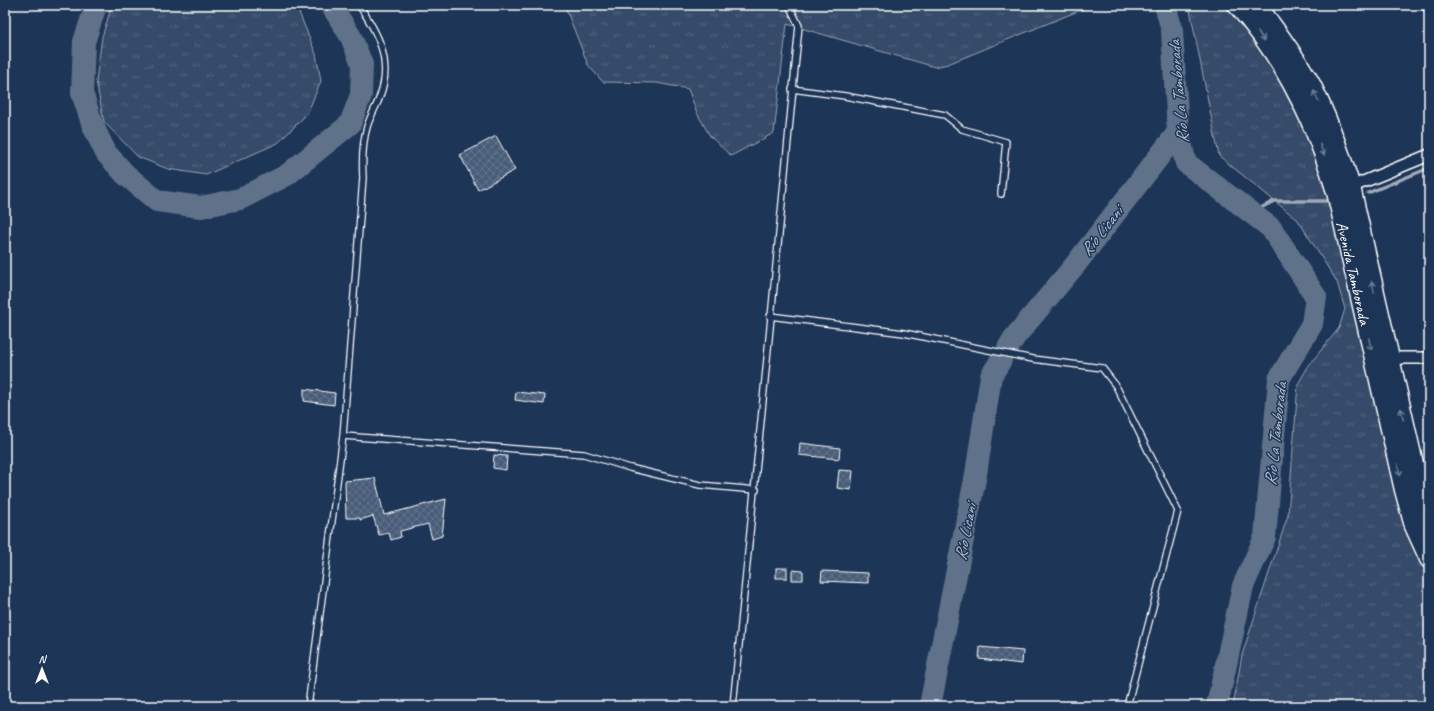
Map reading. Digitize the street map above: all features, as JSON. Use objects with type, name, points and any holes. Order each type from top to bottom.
[{"type":"main road","name":"Avenida Tamborada","points":[[1236,5],[1256,28],[1301,100],[1326,159],[1418,490],[1429,520]]},
{"type":"main road","name":"Avenida Tamborada","points":[[1257,5],[1284,41],[1311,85],[1331,128],[1350,187],[1418,490],[1414,526],[1429,558]]},
{"type":"street","points":[[1350,187],[1429,155]]},
{"type":"street","points":[[1389,358],[1429,358]]},
{"type":"lane","points":[[308,706],[343,436],[363,178],[362,147],[367,126],[381,95],[385,73],[384,54],[375,28],[359,5]]},
{"type":"lane","points":[[733,706],[756,490],[770,316],[799,26],[789,5]]},
{"type":"lane","points":[[792,89],[845,96],[944,115],[962,129],[1006,142],[1001,194]]},
{"type":"lane","points":[[770,316],[904,333],[1033,359],[1102,368],[1116,386],[1178,511],[1127,706]]},
{"type":"lane","points":[[343,436],[584,454],[630,468],[700,485],[756,490]]},
{"type":"green space","points":[[112,5],[296,5],[316,54],[321,81],[307,114],[278,143],[206,175],[168,169],[138,157],[104,122],[96,81],[102,37]]},
{"type":"green space","points":[[563,5],[1093,5],[948,64],[935,67],[787,24],[774,133],[731,156],[710,136],[697,113],[688,89],[657,83],[603,82],[588,65],[566,9]]},
{"type":"green space","points":[[1189,5],[1228,5],[1246,27],[1271,63],[1296,108],[1331,199],[1409,533],[1429,572],[1429,706],[1233,706],[1242,655],[1288,515],[1298,384],[1309,365],[1339,328],[1345,309],[1337,282],[1298,220],[1219,156]]},
{"type":"building","points":[[496,136],[515,170],[478,190],[460,155]]},
{"type":"building","points":[[304,389],[335,393],[334,405],[304,401]]},
{"type":"building","points":[[516,392],[545,395],[544,404],[515,400]]},
{"type":"building","points":[[800,443],[840,448],[839,459],[799,455]]},
{"type":"building","points":[[494,455],[507,456],[506,470],[493,468]]},
{"type":"building","points":[[839,470],[853,471],[851,490],[837,488]]},
{"type":"building","points":[[375,478],[384,515],[446,499],[442,536],[432,539],[428,524],[400,531],[401,537],[391,540],[389,533],[379,535],[373,516],[360,520],[360,518],[346,518],[345,481]]},
{"type":"building","points":[[776,568],[787,568],[787,578],[776,578]]},
{"type":"building","points":[[792,570],[803,571],[803,580],[792,580]]},
{"type":"building","points":[[822,571],[868,573],[868,583],[821,581]]},
{"type":"building","points":[[980,647],[1023,651],[1022,664],[979,659]]},
{"type":"waterway","name":"Río La Tamborada","points":[[96,5],[84,42],[82,93],[93,126],[106,153],[125,174],[157,201],[201,207],[240,199],[287,175],[350,124],[361,95],[362,64],[351,37],[331,5]]},
{"type":"waterway","name":"Río La Tamborada","points":[[1165,5],[1172,30],[1178,132],[1186,163],[1271,228],[1316,297],[1312,324],[1279,379],[1265,537],[1243,586],[1217,706]]},
{"type":"waterway","name":"Río Licani","points":[[1008,348],[1014,338],[1075,265],[1178,132]]},
{"type":"waterway","points":[[1368,193],[1429,168]]},
{"type":"waterway","points":[[1251,213],[1274,201],[1327,201]]},
{"type":"waterway","name":"Río Licani","points":[[930,706],[976,474],[991,376],[1001,360]]}]
